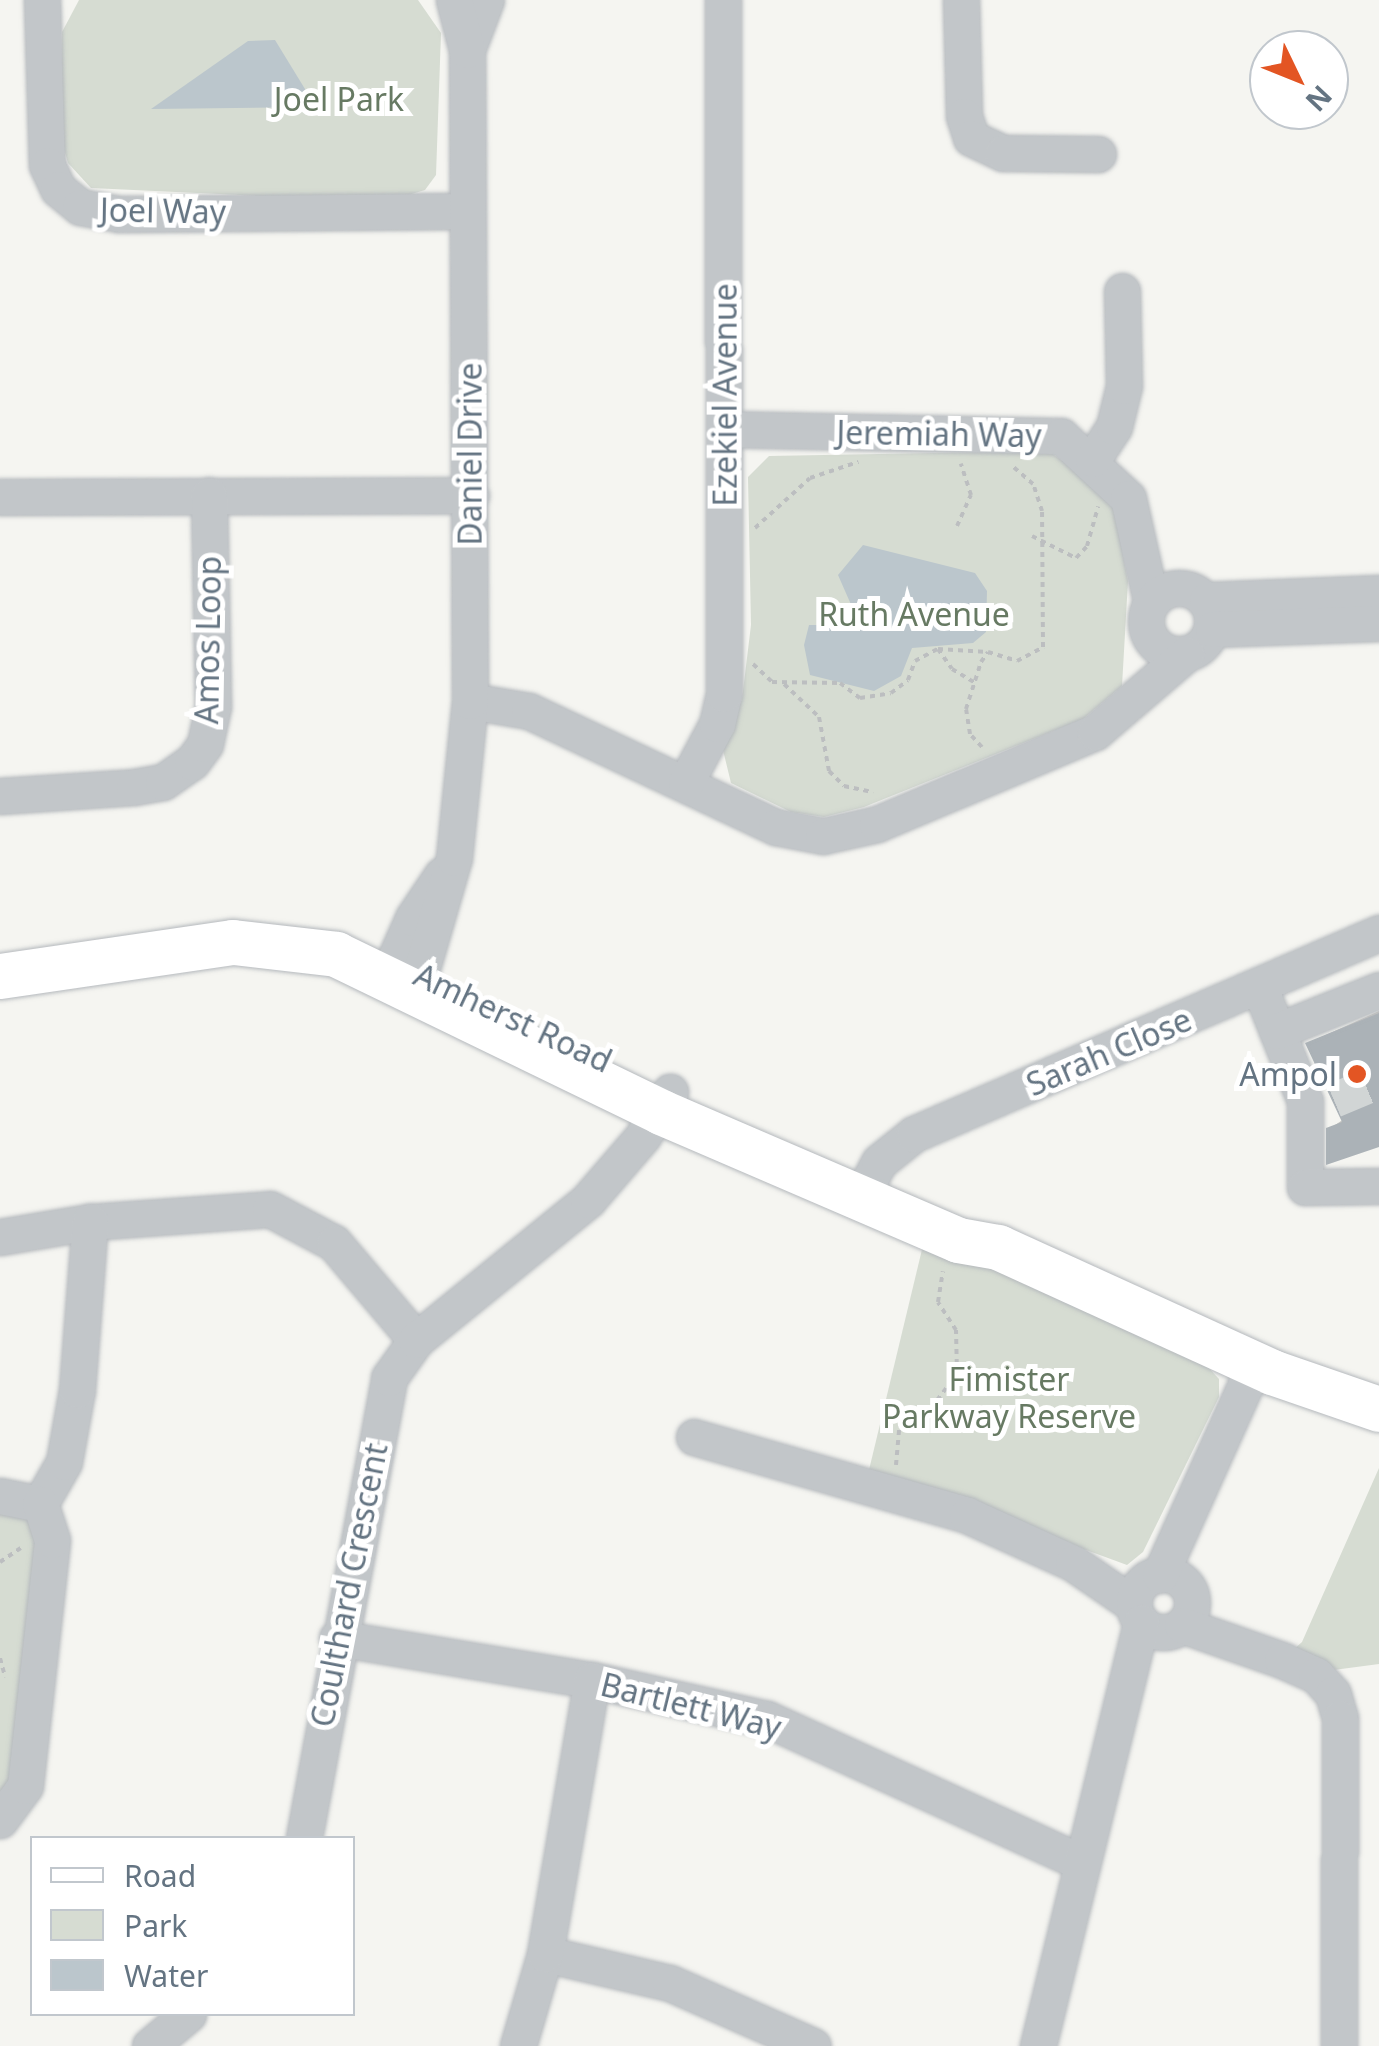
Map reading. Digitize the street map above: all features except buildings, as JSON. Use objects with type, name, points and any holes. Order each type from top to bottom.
[{"type":"main road","name":"Amherst Road","points":[[0,960],[282,919],[652,1095],[865,1186],[969,1224],[998,1247],[1373,1413]]},
{"type":"main road","name":"Amherst Road","points":[[0,976],[234,942],[336,954],[404,977]]},
{"type":"street","name":"Joel Way","points":[[42,0],[47,164],[58,188],[80,207],[118,214],[467,211]]},
{"type":"street","name":"Daniel Drive","points":[[404,977],[454,858],[470,701],[467,50],[454,0]]},
{"type":"street","name":"Daniel Drive","points":[[467,50],[486,0]]},
{"type":"street","name":"Ezekiel Avenue","points":[[686,782],[716,724],[724,694],[723,0]]},
{"type":"street","points":[[962,0],[964,116],[971,138],[1004,153],[1098,154]]},
{"type":"street","points":[[1093,459],[1114,428],[1124,386],[1122,291]]},
{"type":"street","name":"Jeremiah Way","points":[[726,430],[1060,436],[1093,459],[1128,498],[1144,555],[1187,604]]},
{"type":"street","name":"Amos Loop","points":[[0,796],[163,782],[192,762],[204,744],[213,706],[209,495]]},
{"type":"street","points":[[0,498],[471,495]]},
{"type":"street","points":[[1169,649],[1144,624],[1187,604],[1379,594]]},
{"type":"street","points":[[470,701],[529,711],[776,827],[823,836],[877,824],[1095,732],[1138,698],[1169,649],[1187,604]]},
{"type":"street","points":[[1187,604],[1379,623]]},
{"type":"street","name":"Sarah Close","points":[[865,1186],[890,1150],[914,1134],[1260,988],[1379,933]]},
{"type":"street","points":[[1260,988],[1277,1031],[1319,1105],[1305,1187],[1379,1186]]},
{"type":"street","points":[[1277,1031],[1379,990]]},
{"type":"street","name":"Coulthard Crescent","points":[[304,1836],[337,1638],[389,1378],[416,1340],[588,1200],[604,1180],[652,1095]]},
{"type":"street","points":[[0,1237],[90,1222],[270,1209],[334,1243],[416,1340]]},
{"type":"street","points":[[0,1820],[24,1786],[52,1540],[40,1504],[64,1462],[78,1390],[90,1222]]},
{"type":"street","points":[[1038,2046],[1080,1862],[1124,1699],[1264,1368]]},
{"type":"street","points":[[694,1437],[967,1516],[1316,1675],[1333,1694],[1340,1718],[1339,2046]]},
{"type":"street","points":[[0,1496],[40,1504]]},
{"type":"street","name":"Bartlett Way","points":[[337,1638],[592,1680],[767,1719],[1080,1862]]},
{"type":"street","points":[[518,2046],[544,1954],[592,1680]]},
{"type":"street","points":[[544,1954],[670,1982],[813,2046]]},
{"type":"street","points":[[150,2046],[186,2016]]},
{"type":"path","points":[[950,460],[976,461]]},
{"type":"path","points":[[957,526],[970,495],[958,460]]},
{"type":"path","points":[[748,538],[810,478],[878,462]]},
{"type":"path","points":[[750,652],[761,676],[784,684],[840,683],[860,698],[877,697],[903,685],[915,661],[938,649],[988,652],[1017,661],[1043,647],[1046,540],[1033,484],[1008,463]]},
{"type":"path","points":[[1032,536],[1046,540],[1067,558],[1084,553],[1093,512],[1118,488]]},
{"type":"path","points":[[938,649],[952,669],[975,682]]},
{"type":"path","points":[[971,756],[986,750],[966,720],[975,682],[988,652]]},
{"type":"path","points":[[784,684],[819,716],[830,770],[844,786],[883,792]]},
{"type":"path","points":[[886,1494],[899,1428],[932,1408],[957,1374],[956,1330],[936,1286],[947,1261]]},
{"type":"path","points":[[0,1562],[0,1572]]},
{"type":"path","points":[[0,1658],[4,1688]]},
{"type":"green space","name":"Joel Park","points":[[79,0],[418,0],[441,33],[436,175],[425,190],[385,202],[91,188],[68,163],[62,142],[62,32]]},
{"type":"green space","name":"Ruth Avenue","points":[[1048,451],[1085,476],[1114,508],[1128,581],[1122,686],[1083,719],[864,807],[824,817],[791,812],[731,783],[723,750],[742,699],[751,625],[748,477],[769,456]]},
{"type":"green space","name":"Fimister Parkway Reserve","points":[[925,1237],[1207,1366],[1219,1379],[1219,1397],[1143,1552],[1127,1565],[869,1470]]},
{"type":"green space","points":[[1379,1468],[1379,1664],[1311,1673],[1282,1660],[1302,1642]]},
{"type":"green space","points":[[0,1499],[37,1509],[48,1540],[15,1778],[0,1806]]},
{"type":"water","points":[[275,40],[316,107],[151,109],[248,41]]},
{"type":"water","points":[[863,545],[975,573],[987,591],[986,632],[973,643],[912,648],[901,676],[874,691],[810,675],[804,645],[809,625],[860,625],[838,575]]},
{"type":"tunnel","points":[[1334,1100],[1379,1081]]},
{"type":"place","name":"Ampol","points":[[1357,1074]]}]
